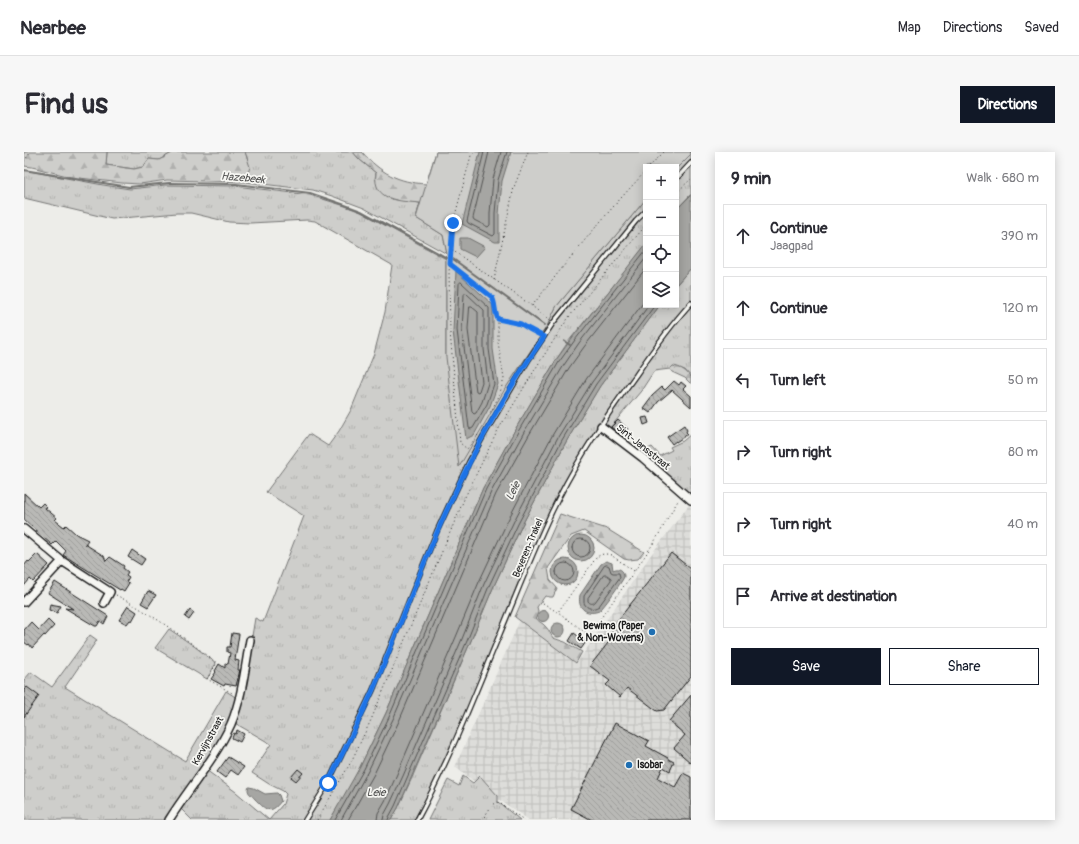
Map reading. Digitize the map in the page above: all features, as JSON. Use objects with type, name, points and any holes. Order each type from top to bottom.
[{"type":"street","name":"Sint-Jansstraat","points":[[601,426],[644,458],[691,500]]},
{"type":"street","points":[[24,529],[62,561],[110,592],[104,603]]},
{"type":"street","points":[[24,602],[62,561]]},
{"type":"street","name":"Kervijnstraat","points":[[169,820],[203,772],[231,724],[239,697],[250,640]]},
{"type":"lane","points":[[679,176],[691,163]]},
{"type":"lane","points":[[305,820],[328,783],[373,690],[437,531],[482,439],[522,370],[553,323],[643,214]]},
{"type":"lane","name":"Beveren-Trakel","points":[[416,820],[439,778],[454,746],[557,500],[616,402],[649,356],[691,303]]},
{"type":"path","points":[[24,161],[30,152]]},
{"type":"path","points":[[472,152],[453,223],[452,250],[449,271],[450,332],[460,443],[467,449],[479,433]]},
{"type":"path","points":[[494,280],[514,187],[528,152]]},
{"type":"path","points":[[653,164],[664,152]]},
{"type":"path","points":[[532,306],[568,260],[643,174]]},
{"type":"path","points":[[679,190],[691,179]]},
{"type":"path","points":[[317,820],[351,762],[371,720],[465,497],[498,430],[569,317],[643,229]]},
{"type":"path","points":[[452,250],[532,306],[553,323]]},
{"type":"path","points":[[450,264],[492,297],[494,301],[498,319],[498,342],[504,379],[499,396],[490,415]]},
{"type":"path","points":[[498,319],[521,324],[544,337]]},
{"type":"path","points":[[586,638],[634,571],[683,493]]},
{"type":"path","points":[[558,612],[596,558],[600,555],[611,554],[634,571]]},
{"type":"path","points":[[110,592],[171,628],[206,654],[217,663],[207,679],[239,697]]},
{"type":"path","points":[[543,603],[589,635]]},
{"type":"path","points":[[482,820],[490,807],[498,802],[524,820]]},
{"type":"shaded area","points":[[691,502],[691,820],[529,820],[455,767],[520,620],[577,663],[650,556]]},
{"type":"green space","points":[[24,152],[107,152],[106,165],[134,169],[143,167],[149,159],[159,160],[172,152],[245,152],[250,167],[245,182],[167,180],[140,184],[122,183],[71,177],[24,166]]},
{"type":"green space","points":[[107,152],[172,153],[159,160],[149,159],[143,167],[134,169],[106,165]]},
{"type":"green space","points":[[245,152],[353,152],[376,173],[375,179],[392,199],[420,203],[416,218],[443,235],[447,254],[364,208],[332,196],[313,190],[245,182],[248,174],[248,167]]},
{"type":"green space","points":[[353,152],[362,152],[376,166],[398,179],[426,184],[436,152],[461,152],[416,218],[420,203],[396,200],[383,194],[378,189],[376,173]]},
{"type":"green space","points":[[436,152],[691,152],[691,154],[679,166],[679,164],[643,164],[643,203],[556,307],[547,326],[505,389],[459,467],[446,357],[447,254],[443,235],[416,218]]},
{"type":"green space","points":[[691,154],[691,194],[679,207],[679,200],[679,166]]},
{"type":"green space","points":[[24,170],[130,189],[165,185],[235,186],[310,195],[361,212],[446,259],[446,357],[505,389],[547,326],[556,307],[643,203],[643,249],[568,342],[516,428],[483,488],[386,713],[346,794],[330,820],[269,820],[283,804],[286,794],[252,773],[271,744],[233,722],[251,650],[255,618],[263,622],[304,516],[266,492],[309,434],[328,446],[351,410],[374,354],[385,312],[392,265],[315,221],[307,220],[250,223],[229,222],[191,213],[112,219],[24,198]]},
{"type":"green space","points":[[691,268],[691,377],[685,370],[673,366],[670,369],[654,371],[641,391],[609,429],[598,426],[553,503],[533,547],[453,742],[429,792],[414,820],[391,820],[411,780],[493,588],[522,525],[566,442],[600,386],[658,308],[679,308],[679,282]]},
{"type":"green space","points":[[673,366],[681,368],[691,377],[691,384],[685,378],[672,372],[670,369]]},
{"type":"green space","points":[[691,434],[691,496],[645,457],[646,450],[652,447],[660,456],[672,450],[670,447],[683,441]]},
{"type":"green space","points":[[560,514],[607,529],[644,552],[638,559],[624,559],[584,531],[571,536],[548,568],[550,580],[557,588],[553,597],[545,596],[537,607],[538,611],[536,618],[546,627],[553,638],[565,642],[582,652],[576,663],[515,617]]},
{"type":"green space","points":[[169,629],[216,663],[207,679],[155,648]]},
{"type":"green space","points":[[90,635],[97,640],[65,687],[185,761],[226,691],[237,698],[229,723],[222,737],[166,820],[24,820],[24,680],[31,672],[52,687]]},
{"type":"green space","points":[[206,770],[236,792],[269,820],[192,820],[179,807]]},
{"type":"green space","points":[[463,776],[473,783],[480,776],[498,796],[498,802],[520,820],[428,820],[448,780],[459,786]]},
{"type":"water","points":[[480,152],[511,152],[502,181],[499,214],[499,242],[495,242],[462,224]]},
{"type":"water","points":[[691,195],[691,268],[679,282],[679,236],[679,207]]},
{"type":"water","points":[[460,238],[468,238],[485,247],[476,257],[460,249]]},
{"type":"water","name":"Leie","points":[[643,248],[643,308],[658,308],[600,386],[566,442],[522,525],[493,588],[398,808],[391,820],[330,820],[360,767],[386,713],[483,488],[556,360]]},
{"type":"water","points":[[456,271],[493,305],[493,349],[498,384],[490,406],[474,435],[466,439],[453,331]]},
{"type":"water","points":[[581,535],[590,539],[594,548],[590,557],[581,561],[572,557],[568,548],[572,539]]},
{"type":"water","points":[[565,559],[574,563],[578,572],[574,581],[565,585],[556,581],[552,572],[556,563]]},
{"type":"water","points":[[606,561],[612,563],[613,570],[619,569],[622,571],[624,577],[605,605],[599,611],[587,612],[580,605],[580,595],[601,564]]},
{"type":"water","points":[[541,611],[545,611],[547,612],[547,620],[541,621],[538,618],[538,614]]},
{"type":"water","points":[[555,623],[561,623],[565,627],[565,633],[561,637],[555,637],[551,633],[551,627]]},
{"type":"water","points":[[249,787],[265,794],[277,793],[281,801],[271,810],[265,808],[249,793]]},
{"type":"building","points":[[674,381],[679,385],[681,382],[686,386],[683,389],[691,396],[691,407],[672,390],[658,402],[650,413],[643,408],[652,396],[662,387],[665,390]]},
{"type":"building","points":[[647,417],[649,423],[644,425],[642,418]]},
{"type":"building","points":[[618,420],[628,429],[622,436],[611,427]]},
{"type":"building","points":[[684,425],[688,434],[672,444],[667,437]]},
{"type":"building","points":[[24,493],[39,507],[43,503],[47,507],[45,508],[57,518],[55,520],[64,527],[66,525],[76,534],[88,540],[85,544],[104,556],[106,561],[110,557],[124,566],[123,568],[128,572],[126,575],[129,577],[126,582],[129,583],[124,591],[63,555],[66,551],[56,541],[52,545],[24,520]]},
{"type":"building","points":[[132,550],[145,559],[141,565],[128,557]]},
{"type":"building","name":"Bewima (Paper & Non-Wovens)","points":[[671,553],[691,569],[691,676],[664,710],[657,711],[627,688],[620,697],[606,685],[610,681],[590,666],[615,634],[610,630]]},
{"type":"building","points":[[37,554],[49,565],[33,582],[30,579],[24,586],[24,566]]},
{"type":"building","points":[[55,582],[108,616],[104,624],[100,621],[97,626],[95,626],[65,608],[73,609],[48,593]]},
{"type":"building","points":[[148,591],[156,595],[148,607],[141,603]]},
{"type":"building","points":[[50,604],[61,606],[57,613],[49,610]]},
{"type":"building","points":[[128,606],[137,612],[132,621],[130,620],[127,624],[119,620]]},
{"type":"building","points":[[190,610],[194,613],[189,620],[185,617]]},
{"type":"building","points":[[48,620],[54,626],[32,648],[29,644],[28,645],[24,642],[24,630],[31,622],[39,630]]},
{"type":"building","points":[[232,633],[239,634],[235,660],[239,661],[238,670],[240,670],[236,686],[225,684],[224,686],[211,679],[219,664],[225,668],[225,663],[228,664],[230,653],[227,652],[227,647],[230,647]]},
{"type":"building","points":[[574,633],[586,642],[581,649],[569,641]]},
{"type":"building","points":[[27,687],[39,696],[24,717],[24,690]]},
{"type":"building","points":[[691,695],[691,763],[674,748],[685,735],[669,721]]},
{"type":"building","name":"Isobar","points":[[615,723],[649,741],[646,746],[674,762],[670,771],[663,767],[658,778],[675,787],[683,773],[691,777],[691,820],[592,820],[571,809]]},
{"type":"building","points":[[237,730],[244,734],[240,742],[232,738],[234,733],[236,734]]},
{"type":"building","points":[[228,757],[244,767],[238,775],[231,770],[225,778],[217,772]]},
{"type":"building","points":[[298,769],[303,773],[296,781],[291,777]]},
{"type":"waterway","name":"Hazebeek","points":[[24,170],[129,187],[169,183],[236,184],[310,193],[361,211],[447,258]]},
{"type":"waterway","name":"Hazebeek","points":[[453,259],[544,325]]},
{"type":"waterway","name":"Hazebeek","points":[[564,341],[570,345]]},
{"type":"place","name":"Bewima (Paper & Non-Wovens)","points":[[652,632]]},
{"type":"place","name":"Isobar","points":[[629,765]]},
{"type":"route","points":[[328,783],[373,690],[437,531],[469,462],[499,408],[544,337],[521,324],[498,319],[492,297],[450,264],[453,223]]}]
